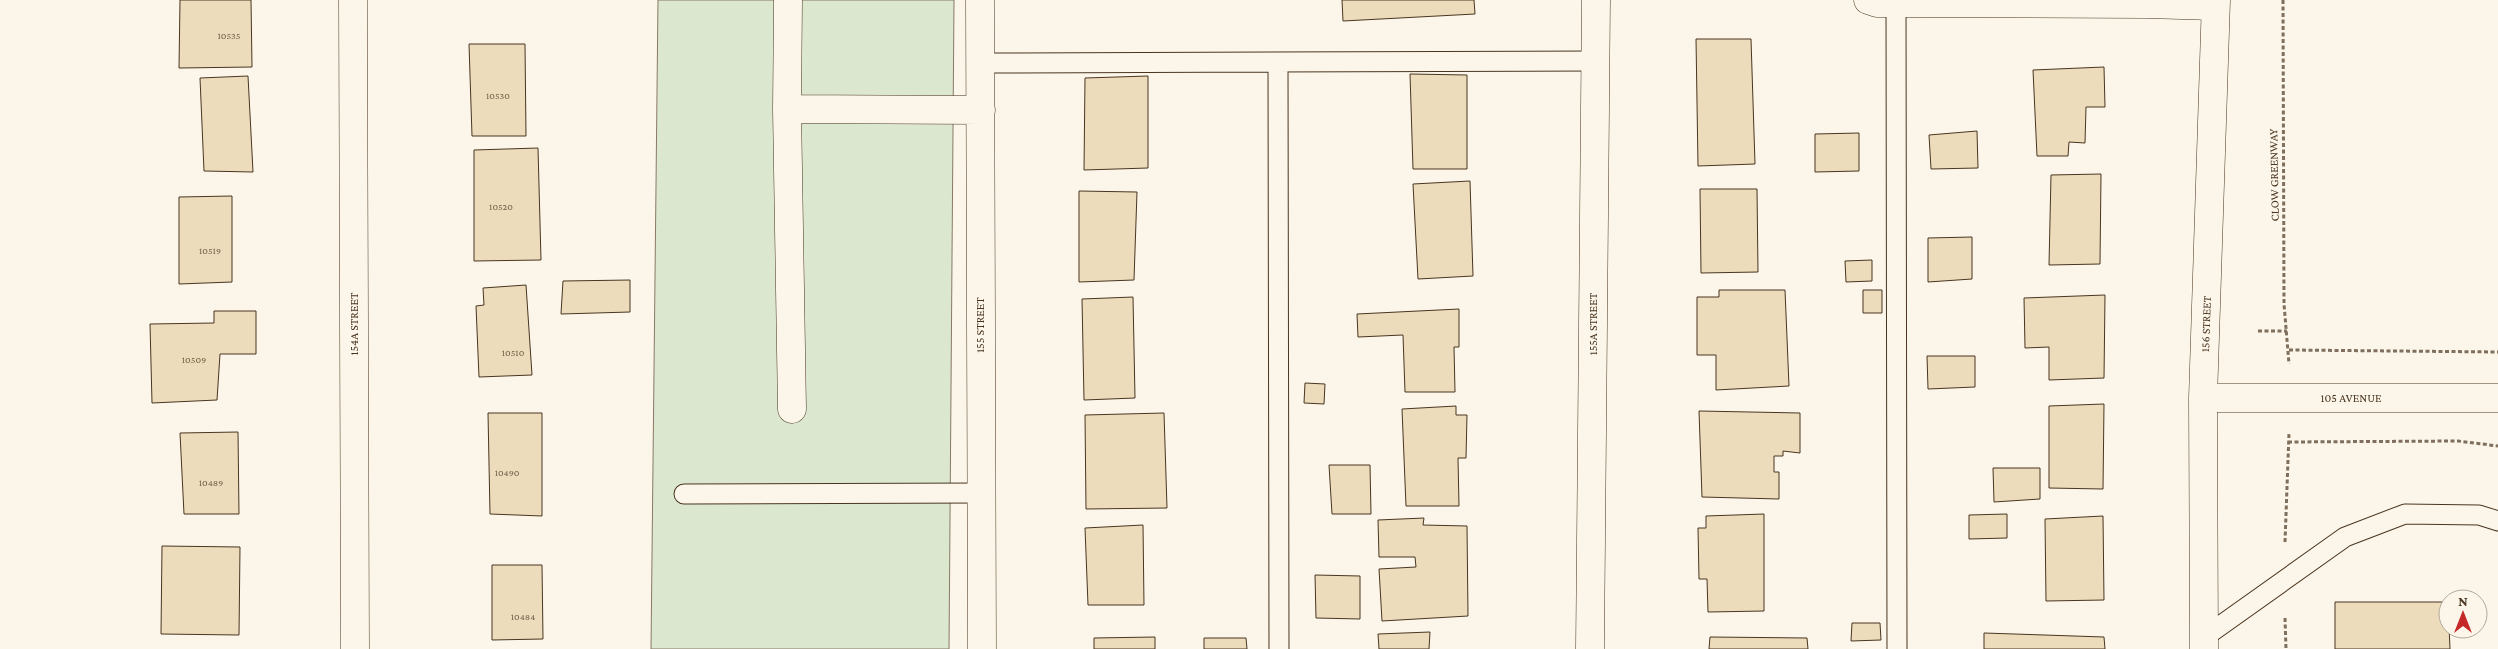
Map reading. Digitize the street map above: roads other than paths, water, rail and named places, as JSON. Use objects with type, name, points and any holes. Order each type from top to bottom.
[{"type":"street","name":"154A STREET","points":[[353,0],[355,649]]},
{"type":"street","points":[[788,0],[787,109],[792,409]]},
{"type":"street","name":"155 STREET","points":[[980,0],[982,649]]},
{"type":"street","name":"155A STREET","points":[[1590,649],[1596,0]]},
{"type":"street","points":[[1868,0],[1877,3],[2216,3]]},
{"type":"street","name":"156 STREET","points":[[2204,643],[2204,398],[2216,3]]},
{"type":"street","points":[[787,109],[981,110]]},
{"type":"street","name":"105 AVENUE","points":[[2204,398],[2498,398]]},
{"type":"lane","points":[[1896,3],[1898,649]]},
{"type":"lane","points":[[981,63],[1595,61]]},
{"type":"lane","points":[[1278,63],[1279,649]]},
{"type":"lane","points":[[684,494],[981,493]]},
{"type":"lane","points":[[2204,643],[2345,537],[2405,514],[2479,515],[2498,521]]}]
